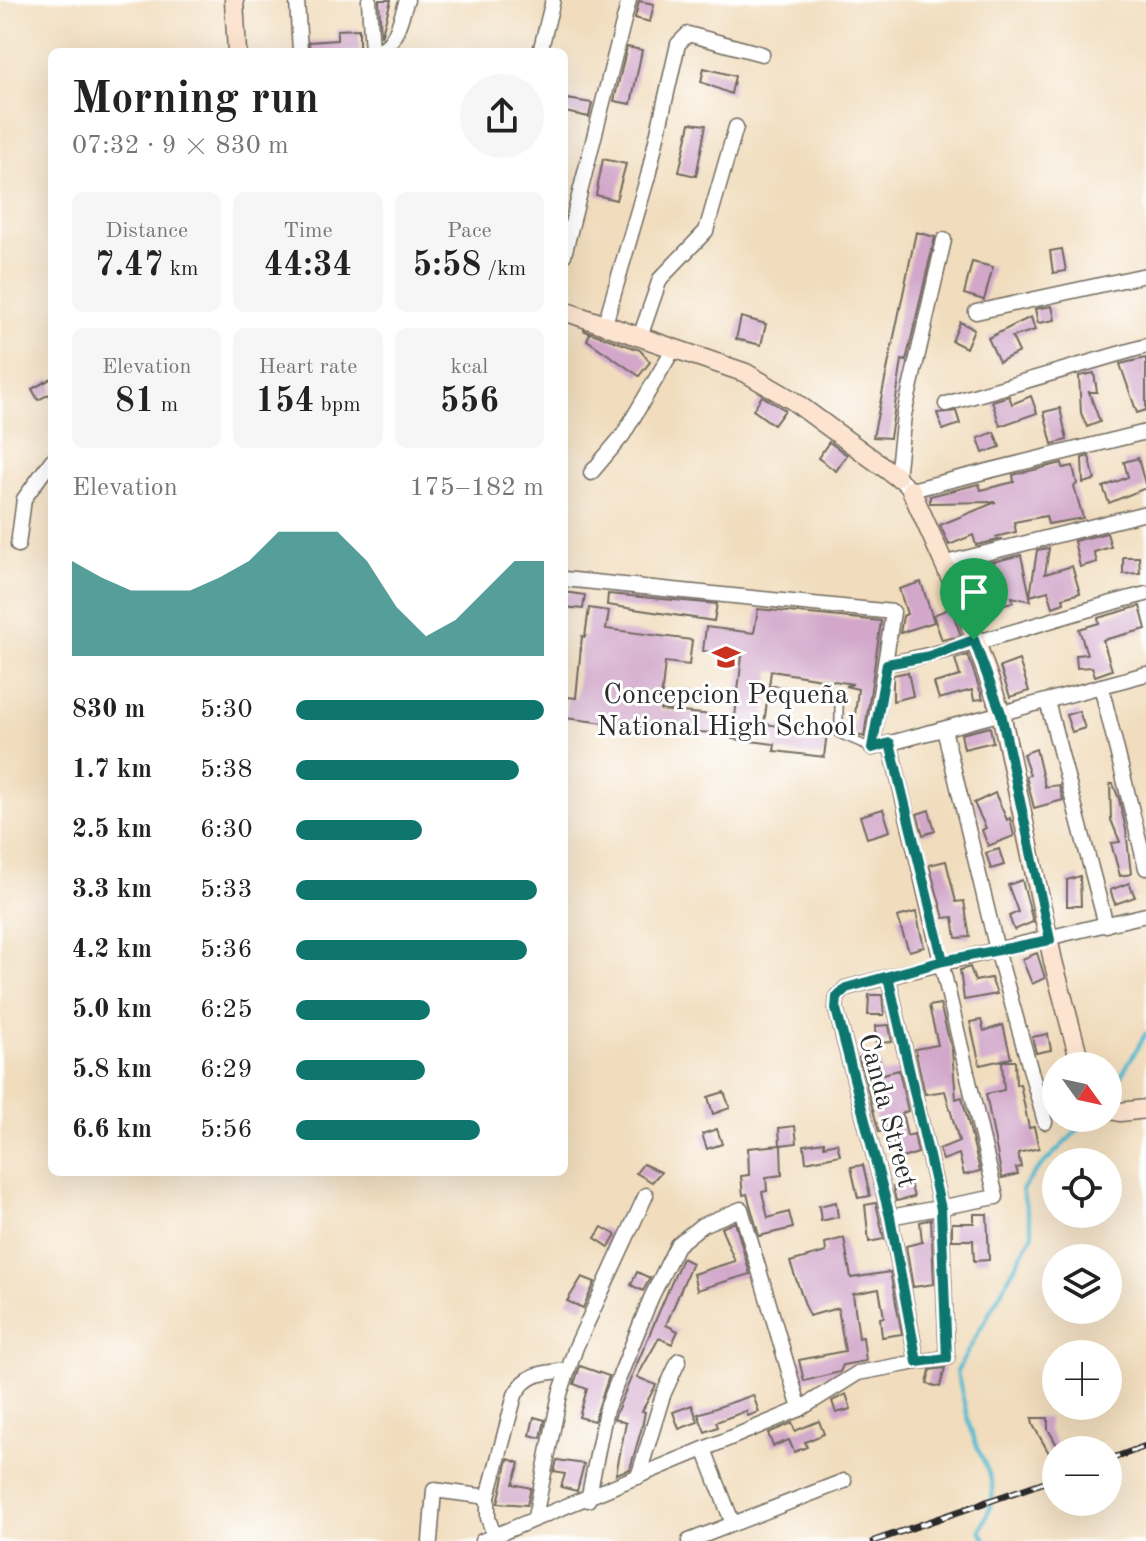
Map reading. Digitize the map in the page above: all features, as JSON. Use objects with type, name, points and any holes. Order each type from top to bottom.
[{"type":"street","points":[[234,0],[237,48]]},
{"type":"street","points":[[297,0],[300,48]]},
{"type":"street","points":[[369,0],[372,48]]},
{"type":"street","points":[[386,48],[391,43],[407,0]]},
{"type":"street","points":[[541,48],[553,0]]},
{"type":"street","points":[[568,239],[629,0]]},
{"type":"street","points":[[605,324],[648,176],[678,44],[688,34],[762,54]]},
{"type":"street","points":[[640,337],[660,279],[706,231],[736,127]]},
{"type":"street","points":[[897,477],[904,415],[944,240]]},
{"type":"street","points":[[976,312],[1146,275]]},
{"type":"street","points":[[568,312],[746,373],[792,400],[911,490],[946,563],[1001,713],[1078,1052]]},
{"type":"street","points":[[946,404],[1146,346]]},
{"type":"street","points":[[591,473],[623,435],[674,348]]},
{"type":"street","points":[[911,490],[1146,432]]},
{"type":"street","points":[[18,545],[24,499],[48,466]]},
{"type":"street","points":[[946,563],[1146,513]]},
{"type":"street","points":[[568,579],[893,612],[872,748],[1146,674]]},
{"type":"street","points":[[887,664],[930,656],[974,640],[1145,600]]},
{"type":"street","points":[[1101,686],[1146,868]]},
{"type":"street","points":[[1047,701],[1106,925]]},
{"type":"street","points":[[944,729],[997,950],[1042,1111]]},
{"type":"street","points":[[890,743],[943,961]]},
{"type":"street","name":"Canda Street","points":[[943,961],[996,1197],[890,1217],[836,1009],[837,997],[846,988],[943,961],[1050,940],[1146,915]]},
{"type":"street","points":[[568,1370],[532,1374],[521,1383],[488,1497],[491,1539],[535,1517],[588,1500],[800,1409],[858,1373],[947,1358],[941,1209],[888,977]]},
{"type":"street","points":[[1122,1112],[1146,1109]]},
{"type":"street","points":[[535,1517],[568,1370],[646,1195]]},
{"type":"street","points":[[588,1500],[606,1410],[640,1323],[677,1245],[702,1225],[741,1209],[800,1409]]},
{"type":"street","points":[[890,1217],[917,1362]]},
{"type":"street","points":[[638,1477],[663,1395],[679,1360]]},
{"type":"street","points":[[704,1449],[733,1524]]},
{"type":"street","points":[[689,1541],[844,1481]]},
{"type":"street","points":[[430,1541],[434,1490],[488,1497]]},
{"type":"lane","points":[[773,690],[839,695],[839,734],[872,748]]},
{"type":"building","points":[[379,0],[391,0],[381,37]]},
{"type":"building","points":[[639,1],[654,4],[650,22],[635,18]]},
{"type":"building","points":[[359,29],[359,48],[310,48],[309,42],[337,40],[337,30]]},
{"type":"building","points":[[627,47],[642,50],[631,104],[614,101]]},
{"type":"building","points":[[704,68],[735,76],[731,94],[701,82]]},
{"type":"building","points":[[568,99],[592,103],[589,117],[568,113]]},
{"type":"building","points":[[690,123],[706,125],[696,176],[679,172]]},
{"type":"building","points":[[603,159],[626,164],[616,200],[596,195]]},
{"type":"building","points":[[916,232],[935,237],[906,361],[902,360],[890,438],[873,437]]},
{"type":"building","points":[[1062,249],[1066,271],[1053,273],[1050,251]]},
{"type":"building","points":[[972,262],[993,267],[984,300],[964,294]]},
{"type":"building","points":[[1052,306],[1055,320],[1038,323],[1035,309]]},
{"type":"building","points":[[741,317],[766,324],[761,345],[736,339]]},
{"type":"building","points":[[1031,317],[1035,330],[1012,337],[1019,352],[999,362],[988,338]]},
{"type":"building","points":[[960,322],[974,329],[966,348],[952,341]]},
{"type":"building","points":[[583,330],[640,350],[650,362],[639,376],[587,340],[590,333]]},
{"type":"building","points":[[1146,358],[1146,410],[1137,413],[1120,364]]},
{"type":"building","points":[[1094,373],[1097,392],[1089,392],[1100,422],[1087,427],[1081,413],[1079,376]]},
{"type":"building","points":[[48,380],[48,395],[38,400],[32,389]]},
{"type":"building","points":[[762,396],[785,410],[774,425],[753,410]]},
{"type":"building","points":[[1009,396],[1012,404],[1031,396],[1037,413],[1000,426],[992,401]]},
{"type":"building","points":[[1060,408],[1067,440],[1052,444],[1044,412]]},
{"type":"building","points":[[956,411],[960,424],[943,430],[937,413]]},
{"type":"building","points":[[994,432],[1000,447],[983,453],[978,438]]},
{"type":"building","points":[[829,442],[847,455],[836,471],[818,458]]},
{"type":"building","points":[[1089,456],[1095,480],[1083,483],[1082,458]]},
{"type":"building","points":[[1138,458],[1146,488],[1109,503],[1103,487],[1128,477],[1124,462]]},
{"type":"building","points":[[1062,463],[1063,468],[1073,466],[1077,484],[1074,486],[1083,518],[1048,524],[1046,516],[1014,522],[1016,532],[995,537],[1003,539],[976,545],[973,535],[949,545],[940,525],[996,502],[930,503],[930,496],[979,484],[981,490],[1014,482],[1013,475]]},
{"type":"building","points":[[1107,533],[1111,547],[1094,552],[1097,562],[1080,567],[1074,541]]},
{"type":"building","points":[[1049,548],[1045,574],[1072,566],[1080,593],[1063,598],[1064,603],[1053,607],[1048,591],[1030,596],[1037,550]]},
{"type":"building","points":[[1021,555],[1031,601],[1012,597],[1013,602],[1000,605],[999,600],[980,608],[960,570]]},
{"type":"building","points":[[1123,557],[1139,557],[1140,573],[1123,574]]},
{"type":"building","points":[[921,582],[934,622],[900,633],[903,616],[907,614],[899,589]]},
{"type":"building","points":[[568,593],[585,595],[583,609],[568,607]]},
{"type":"building","points":[[608,594],[717,604],[714,621],[607,605]]},
{"type":"building","points":[[1140,606],[1146,629],[1103,640],[1112,670],[1095,676],[1092,667],[1077,668],[1076,655],[1087,654],[1079,629],[1099,623],[1098,618]]},
{"type":"building","points":[[589,608],[609,611],[606,629],[692,640],[689,665],[665,662],[660,710],[735,717],[742,656],[703,651],[706,627],[754,633],[758,609],[881,621],[864,737],[853,733],[858,689],[845,686],[853,684],[771,671],[764,724],[827,732],[824,757],[774,751],[775,744],[732,739],[733,734],[659,730],[568,718],[568,697],[576,698],[582,636],[585,637]]},
{"type":"building","points":[[951,608],[961,636],[942,640],[933,615]]},
{"type":"building","points":[[968,655],[983,699],[974,700],[972,690],[939,699],[934,683],[960,676],[955,659]]},
{"type":"building","points":[[1019,660],[1029,691],[1010,697],[1000,667]]},
{"type":"building","points":[[908,672],[913,696],[893,701],[893,675]]},
{"type":"building","points":[[1079,711],[1085,728],[1072,732],[1066,715]]},
{"type":"building","points":[[990,727],[993,742],[964,749],[961,734]]},
{"type":"building","points":[[1036,749],[1045,787],[1059,785],[1063,800],[1034,808],[1026,776],[1030,775],[1023,754]]},
{"type":"building","points":[[1110,784],[1113,784],[1119,799],[1131,874],[1120,876],[1111,843],[1120,842],[1111,820]]},
{"type":"building","points":[[995,793],[1007,820],[1010,818],[1014,836],[988,846],[982,830],[986,828],[974,803]]},
{"type":"building","points":[[883,809],[890,831],[867,838],[860,816]]},
{"type":"building","points":[[929,810],[935,831],[923,835],[917,814]]},
{"type":"building","points":[[999,849],[1004,865],[991,869],[986,853]]},
{"type":"building","points":[[946,861],[956,902],[964,901],[970,937],[956,938],[953,917],[944,918],[929,865]]},
{"type":"building","points":[[1080,876],[1081,906],[1067,906],[1067,880]]},
{"type":"building","points":[[1022,880],[1033,922],[1014,930],[1009,916],[1018,912],[1008,885]]},
{"type":"building","points":[[1129,883],[1135,897],[1115,904],[1110,890]]},
{"type":"building","points":[[916,912],[924,947],[909,951],[897,917]]},
{"type":"building","points":[[1037,953],[1045,978],[1032,984],[1022,959]]},
{"type":"building","points":[[970,967],[975,981],[991,978],[997,994],[964,1000],[960,970]]},
{"type":"building","points":[[869,995],[882,995],[884,1015],[868,1015]]},
{"type":"building","points":[[940,1004],[952,1051],[956,1099],[962,1097],[980,1171],[964,1175],[959,1154],[943,1160],[939,1149],[959,1141],[945,1091],[925,1094],[915,1049],[938,1045],[929,1006]]},
{"type":"building","points":[[981,1020],[984,1031],[1003,1025],[1011,1058],[980,1065],[970,1022]]},
{"type":"building","points":[[889,1025],[892,1042],[876,1043],[875,1026]]},
{"type":"building","points":[[1048,1034],[1051,1050],[1036,1053],[1032,1037]]},
{"type":"building","points":[[877,1053],[883,1074],[899,1070],[908,1111],[902,1113],[907,1136],[914,1134],[918,1153],[899,1159],[890,1129],[879,1132],[859,1058]]},
{"type":"building","points":[[1002,1061],[1015,1061],[1016,1085],[1020,1084],[1029,1128],[1034,1127],[1039,1148],[1018,1153],[1021,1167],[1016,1168],[1018,1174],[1002,1178],[986,1094],[1004,1090]]},
{"type":"building","points":[[724,1092],[730,1108],[713,1114],[708,1097]]},
{"type":"building","points":[[795,1126],[797,1143],[781,1145],[782,1175],[766,1177],[767,1191],[762,1192],[768,1218],[789,1212],[793,1228],[759,1236],[747,1194],[743,1195],[741,1176],[749,1175],[748,1148],[780,1145],[779,1128]]},
{"type":"building","points":[[717,1129],[722,1144],[707,1149],[702,1134]]},
{"type":"building","points":[[824,1142],[824,1146],[837,1143],[840,1155],[806,1162],[804,1145]]},
{"type":"building","points":[[643,1164],[661,1172],[652,1182],[636,1173]]},
{"type":"building","points":[[863,1165],[870,1196],[858,1198],[851,1167]]},
{"type":"building","points":[[910,1183],[914,1197],[896,1201],[893,1187]]},
{"type":"building","points":[[836,1202],[838,1217],[821,1221],[819,1206]]},
{"type":"building","points":[[876,1203],[884,1239],[869,1242],[865,1205]]},
{"type":"building","points":[[974,1214],[987,1214],[989,1260],[974,1261],[973,1240],[952,1240],[952,1223],[974,1223]]},
{"type":"building","points":[[931,1219],[934,1284],[913,1287],[906,1246],[922,1242],[920,1222]]},
{"type":"building","points":[[735,1222],[750,1274],[697,1290],[693,1274],[735,1261],[721,1228]]},
{"type":"building","points":[[602,1227],[616,1235],[609,1247],[595,1238]]},
{"type":"building","points":[[844,1238],[851,1278],[890,1272],[902,1334],[882,1337],[880,1318],[884,1317],[879,1289],[853,1294],[859,1338],[863,1337],[866,1361],[843,1365],[840,1372],[804,1381],[799,1360],[845,1351],[838,1308],[809,1316],[790,1262],[826,1252],[825,1243]]},
{"type":"building","points":[[682,1258],[692,1263],[666,1325],[678,1331],[672,1344],[659,1338],[637,1377],[656,1385],[642,1411],[645,1412],[642,1427],[630,1469],[616,1474],[626,1423],[614,1419]]},
{"type":"building","points":[[637,1272],[650,1278],[643,1291],[631,1285]]},
{"type":"building","points":[[582,1277],[595,1282],[583,1308],[567,1301]]},
{"type":"building","points":[[580,1366],[609,1376],[594,1421],[579,1417],[587,1389],[574,1384]]},
{"type":"building","points":[[945,1368],[940,1387],[927,1384],[930,1370]]},
{"type":"building","points":[[846,1394],[851,1409],[836,1413],[832,1401]]},
{"type":"building","points":[[753,1395],[759,1412],[748,1416],[746,1411],[716,1422],[718,1427],[705,1432],[698,1414]]},
{"type":"building","points":[[692,1405],[698,1422],[679,1429],[673,1412]]},
{"type":"building","points":[[534,1417],[545,1420],[541,1438],[530,1435]]},
{"type":"building","points":[[1032,1418],[1048,1420],[1052,1436],[1042,1436],[1042,1441]]},
{"type":"building","points":[[819,1421],[824,1434],[805,1442],[807,1447],[794,1452],[789,1440],[773,1446],[768,1433],[792,1423],[795,1431]]},
{"type":"building","points":[[508,1459],[520,1463],[513,1484],[531,1488],[527,1505],[498,1503]]},
{"type":"building","points":[[557,1460],[584,1464],[577,1491],[561,1487],[565,1474],[554,1472]]},
{"type":"waterway","points":[[1122,1074],[1146,1033]]},
{"type":"waterway","points":[[986,1541],[980,1530],[991,1502],[992,1482],[971,1430],[957,1371],[1033,1234],[1022,1190],[1034,1173],[1076,1132]]},
{"type":"railway","points":[[1122,1455],[1146,1446]]},
{"type":"railway","points":[[874,1541],[1042,1483]]},
{"type":"place","name":"Concepcion Pequeña National High School","points":[[726,657]]},
{"type":"route","points":[[974,640],[930,656],[887,664],[872,748],[890,743],[943,961],[888,977],[941,1209],[947,1358],[917,1362],[890,1217],[836,1009],[837,997],[846,988],[943,961],[1050,940],[1001,713],[974,640]]}]
